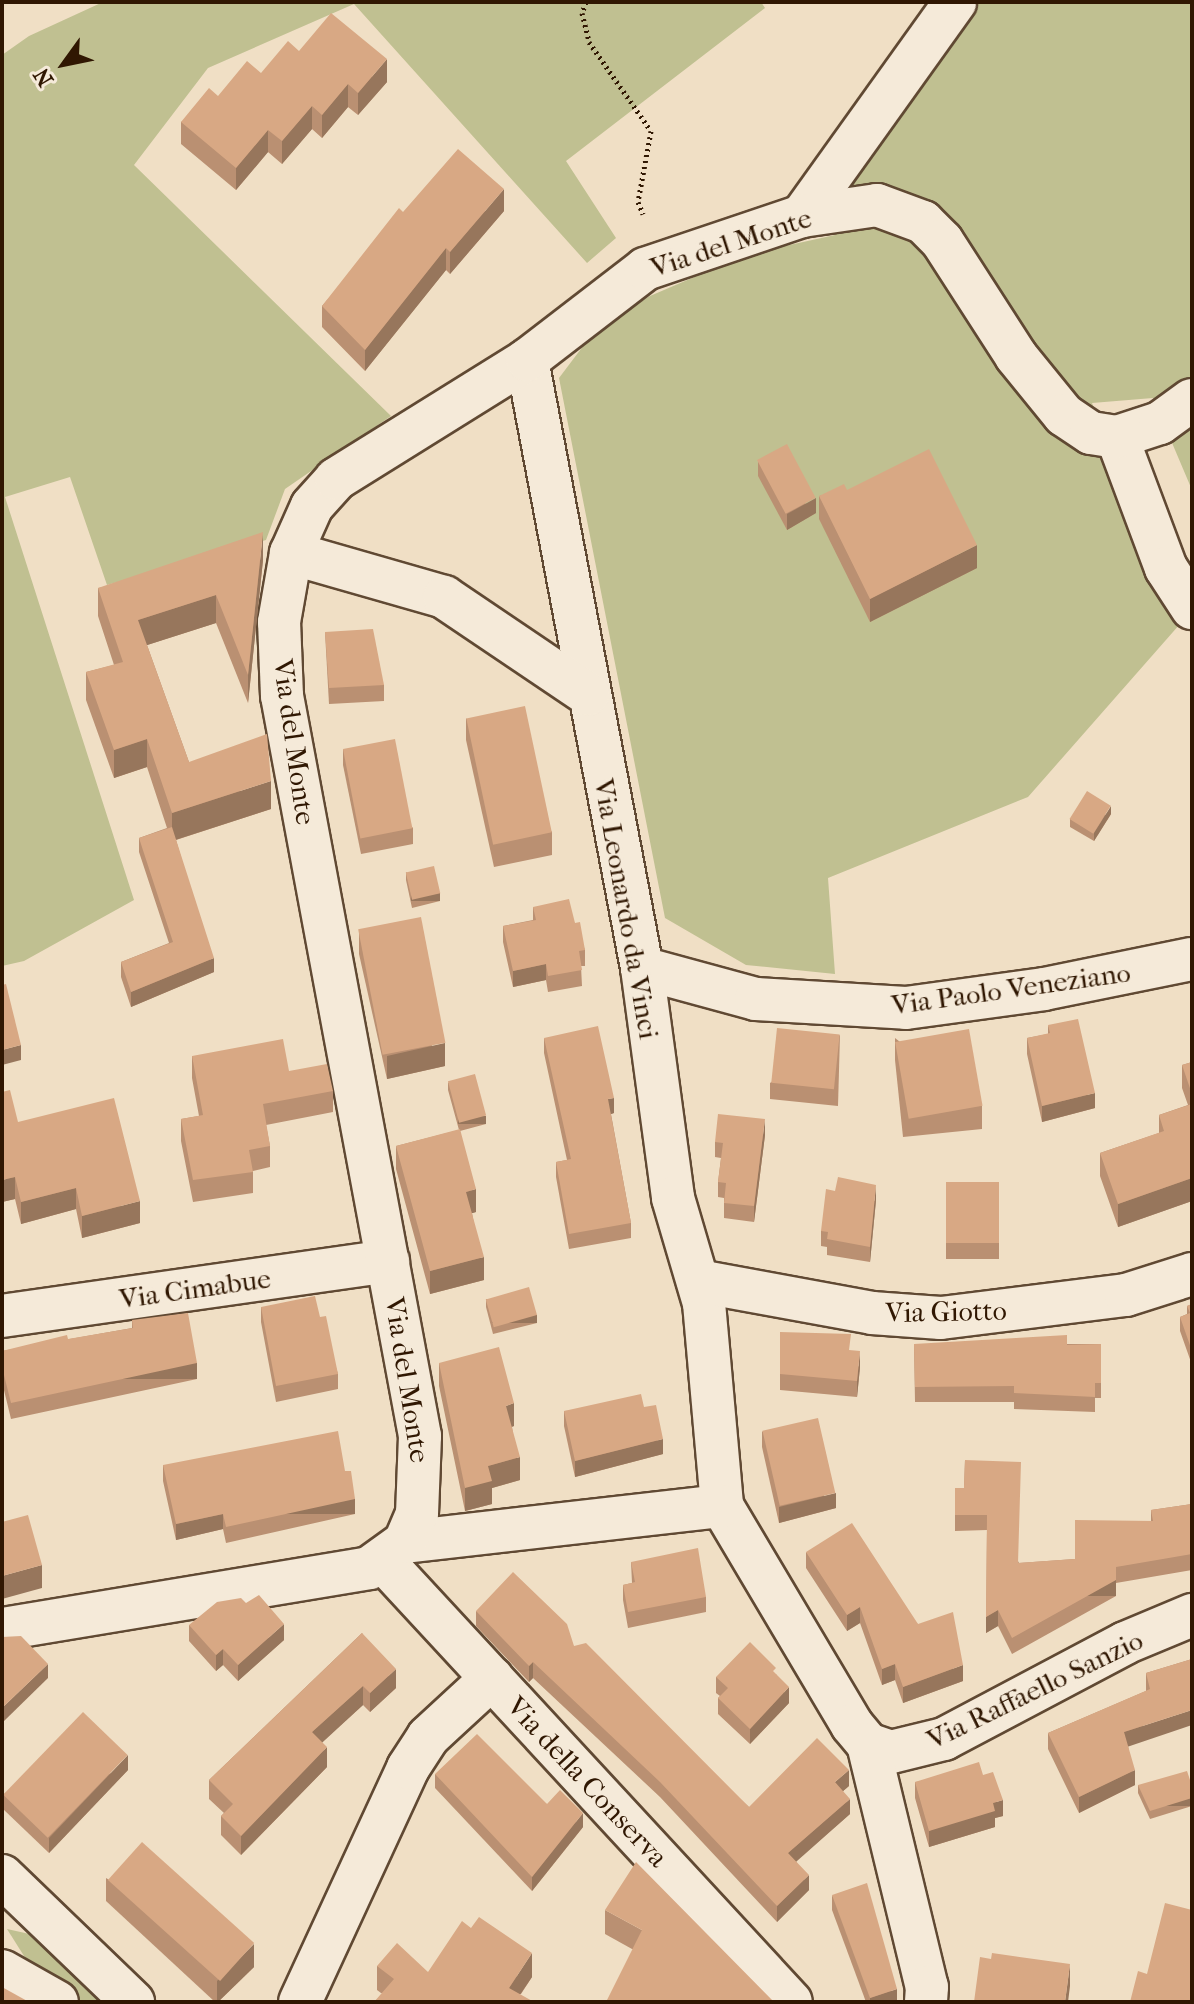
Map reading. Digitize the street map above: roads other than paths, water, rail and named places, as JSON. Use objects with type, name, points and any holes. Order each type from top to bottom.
[{"type":"street","points":[[802,216],[955,2]]},
{"type":"street","name":"Via del Monte","points":[[394,1552],[417,1514],[420,1436],[282,696],[279,622],[291,553],[312,506],[336,479],[527,360],[645,269],[802,216],[877,205],[923,222],[942,241],[1016,356],[1064,415],[1091,433],[1117,437]]},
{"type":"street","name":"Via Leonardo da Vinci","points":[[527,360],[642,968],[673,1198],[698,1281],[722,1506]]},
{"type":"street","points":[[1192,400],[1160,423],[1117,437],[1179,563],[1192,608]]},
{"type":"street","points":[[291,553],[444,597],[588,694]]},
{"type":"street","name":"Via Paolo Veneziano","points":[[642,968],[756,999],[906,1008],[1044,989],[1192,959]]},
{"type":"street","name":"Via Cimabue","points":[[2,1316],[388,1261]]},
{"type":"street","name":"Via Giotto","points":[[698,1281],[872,1313],[941,1318],[1126,1295],[1192,1274]]},
{"type":"street","points":[[2,1629],[394,1552],[722,1506],[868,1744],[927,1987],[926,2002]]},
{"type":"street","name":"Via della Conserva","points":[[394,1552],[492,1678],[791,2002]]},
{"type":"street","name":"Via Raffaello Sanzio","points":[[868,1744],[891,1752],[944,1739],[1125,1643],[1192,1615]]},
{"type":"street","points":[[300,2002],[408,1768],[428,1737],[492,1678]]},
{"type":"street","points":[[2,1876],[20,1906],[133,2002]]},
{"type":"street","points":[[2,1971],[57,2002]]}]
